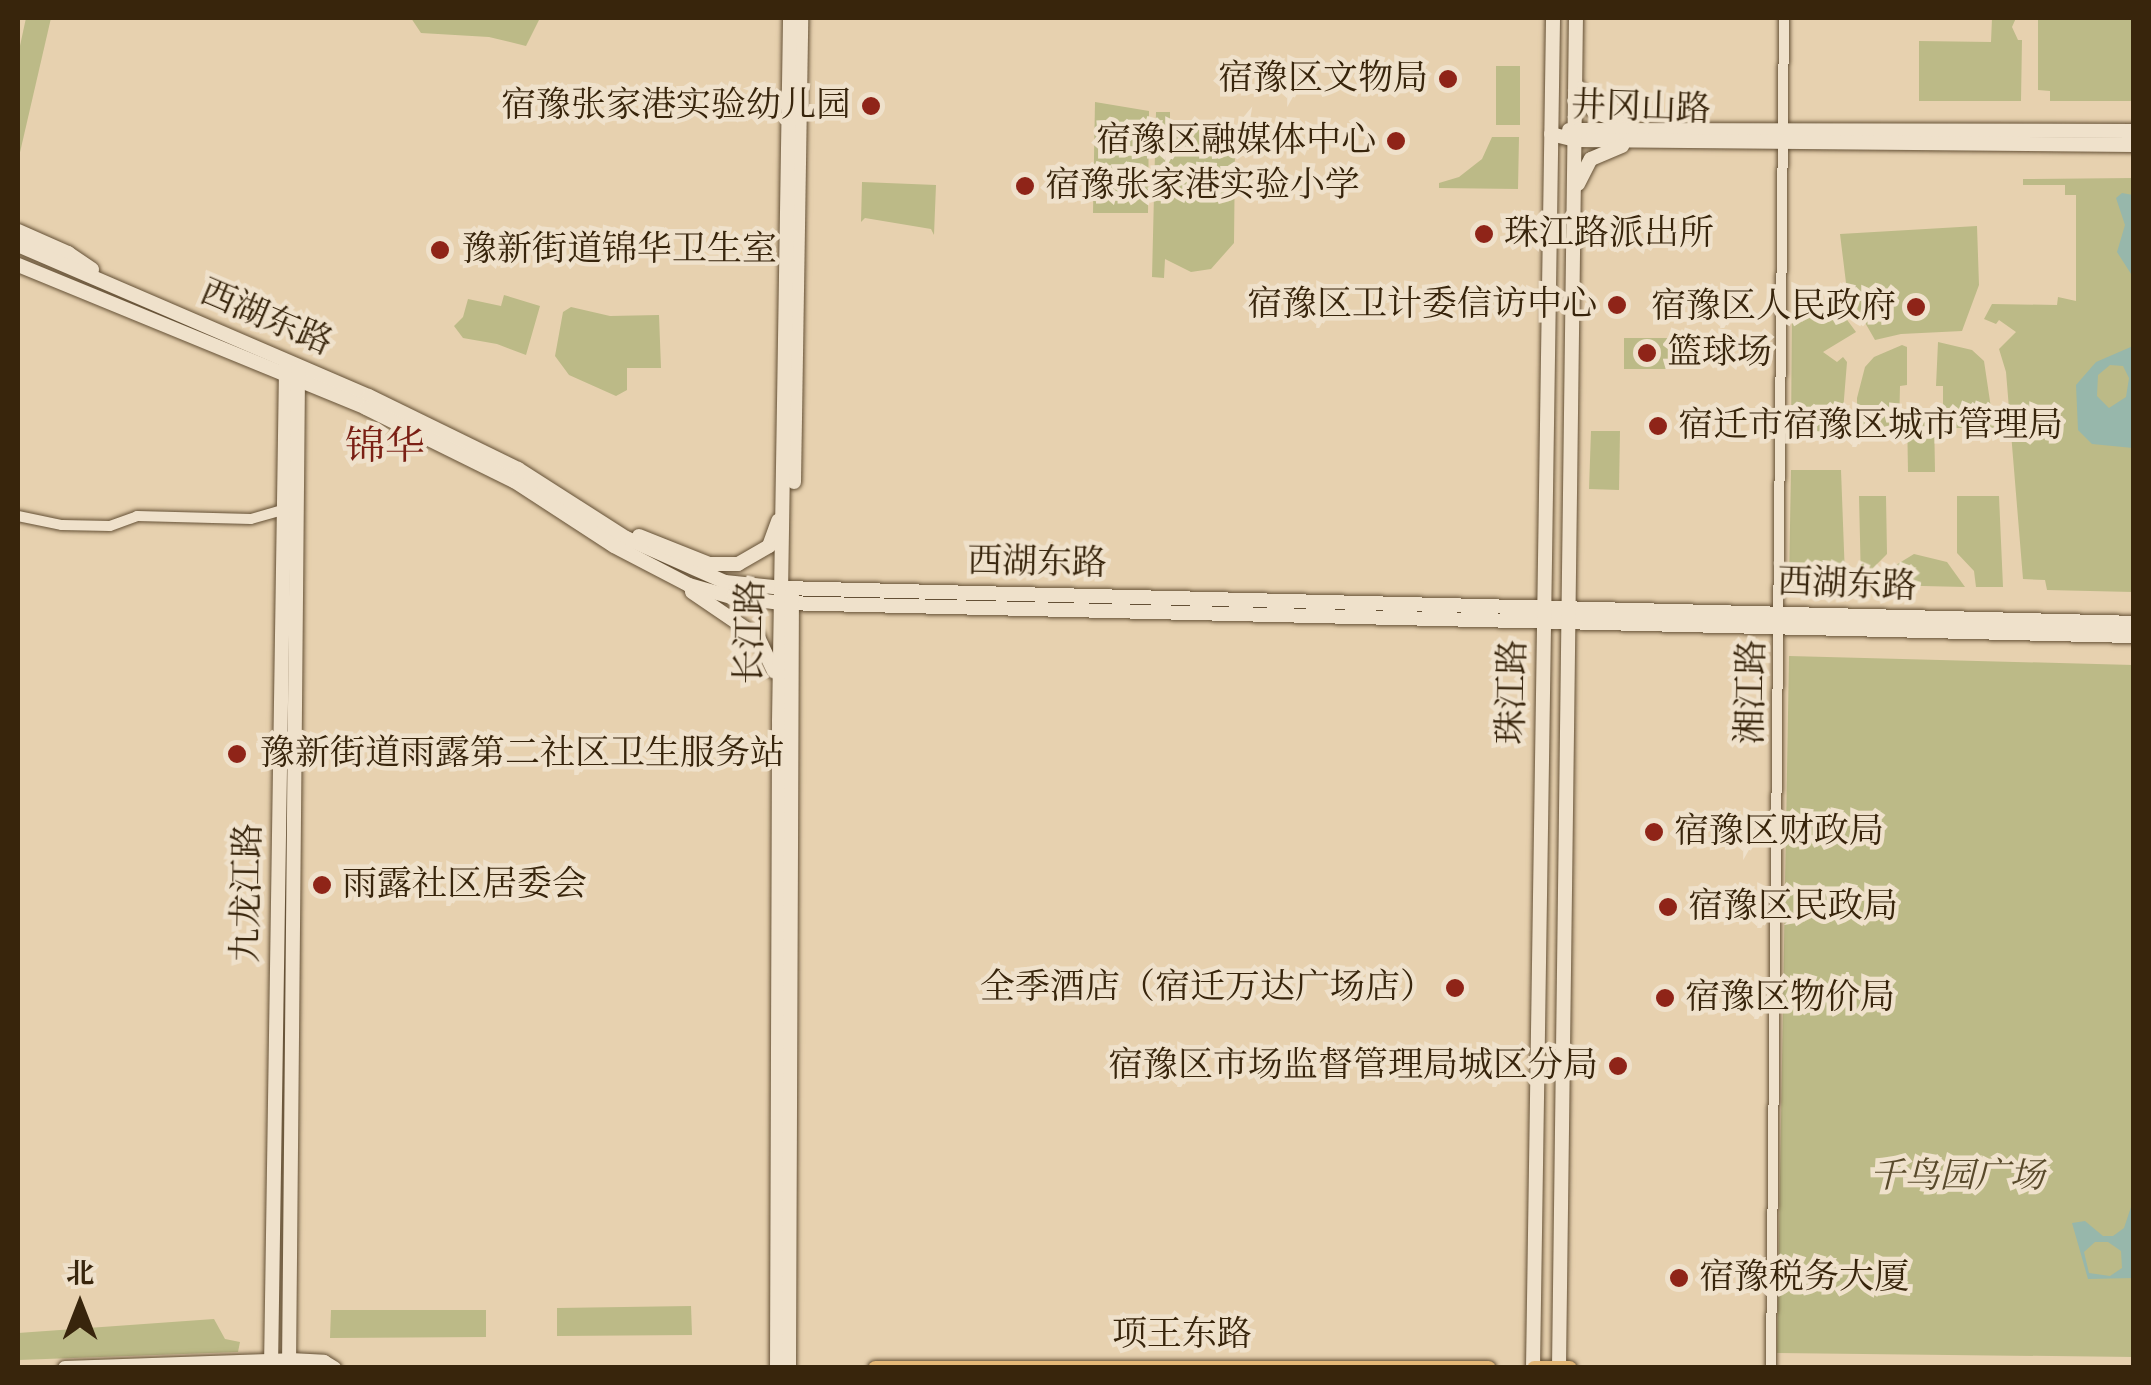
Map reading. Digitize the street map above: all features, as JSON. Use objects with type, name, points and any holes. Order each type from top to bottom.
[{"type":"main road","name":"项王东路","points":[[875,1368],[1488,1368]]},
{"type":"main road","points":[[1534,1368],[1569,1368]]},
{"type":"street","name":"长江路","points":[[789,1368],[784,475],[790,18]]},
{"type":"street","name":"长江路","points":[[777,1368],[780,709],[787,595],[800,18]]},
{"type":"street","name":"珠江路","points":[[1534,1368],[1553,18]]},
{"type":"street","name":"珠江路","points":[[1559,1367],[1576,18]]},
{"type":"street","name":"湘江路","points":[[1771,1368],[1784,18]]},
{"type":"street","points":[[1575,78],[1584,102],[1604,118],[1674,135]]},
{"type":"street","name":"井冈山路","points":[[1551,134],[2134,132]]},
{"type":"street","points":[[1574,204],[1580,174],[1599,152],[1674,135]]},
{"type":"street","name":"井冈山路","points":[[1783,135],[2134,145]]},
{"type":"street","points":[[18,231],[68,252],[126,291]]},
{"type":"street","name":"西湖东路","points":[[18,245],[518,469],[599,521],[704,576],[787,595]]},
{"type":"street","name":"西湖东路","points":[[18,264],[292,368],[484,465],[614,546],[709,592],[2134,624]]},
{"type":"street","name":"九龙江路","points":[[271,1364],[292,368]]},
{"type":"street","points":[[599,521],[709,564],[748,562],[774,538],[784,475]]},
{"type":"street","points":[[18,516],[62,525],[110,526],[138,516],[251,519],[290,509]]},
{"type":"street","name":"九龙江路","points":[[290,509],[290,1364]]},
{"type":"street","points":[[614,546],[738,620],[758,637],[773,661],[780,709]]},
{"type":"street","name":"西湖东路","points":[[1780,618],[2134,638]]},
{"type":"street","points":[[65,1368],[324,1362],[334,1368]]},
{"type":"green space","points":[[26,18],[51,18],[18,161],[18,55]]},
{"type":"green space","points":[[411,18],[540,18],[526,46],[489,37],[421,33]]},
{"type":"green space","points":[[1992,18],[2016,18],[2012,27],[2018,40],[2022,40],[2021,101],[1919,101],[1919,41],[1991,42]]},
{"type":"green space","points":[[2038,18],[2133,18],[2133,101],[2050,101],[2050,91],[2038,90]]},
{"type":"green space","points":[[1496,66],[1520,66],[1520,125],[1496,125]]},
{"type":"green space","points":[[1095,102],[1149,111],[1148,213],[1093,213]]},
{"type":"green space","points":[[1156,112],[1170,112],[1170,130],[1189,123],[1204,124],[1223,133],[1235,150],[1234,243],[1211,269],[1191,272],[1165,259],[1164,278],[1152,277]]},
{"type":"green space","points":[[1492,137],[1519,137],[1518,189],[1439,188],[1439,183],[1459,177],[1482,159]]},
{"type":"green space","points":[[2133,178],[2133,592],[2047,590],[2045,580],[2023,579],[2006,372],[1999,349],[2016,332],[1999,320],[1996,324],[1984,319],[1992,304],[2057,305],[2058,297],[2076,301],[2076,195],[2065,195],[2065,185],[2023,185],[2023,179]]},
{"type":"green space","points":[[862,182],[936,185],[934,235],[931,229],[865,218],[861,222]]},
{"type":"green space","points":[[1977,226],[1979,285],[1962,331],[1901,334],[1875,340],[1847,291],[1840,234]]},
{"type":"green space","points":[[504,295],[540,306],[526,355],[497,344],[463,338],[454,326],[463,317],[468,299],[501,306]]},
{"type":"green space","points":[[1792,302],[1834,302],[1856,332],[1823,352],[1837,362],[1843,357],[1847,362],[1841,436],[1791,436]]},
{"type":"green space","points":[[571,307],[610,316],[659,315],[661,368],[627,368],[627,390],[616,396],[569,375],[555,356],[563,312]]},
{"type":"green space","name":"篮球场","points":[[1624,338],[1670,338],[1670,369],[1624,369]]},
{"type":"green space","points":[[1938,342],[1972,350],[1984,361],[1994,428],[1943,428],[1943,386],[1936,386]]},
{"type":"green space","points":[[1902,345],[1907,347],[1907,385],[1900,386],[1899,428],[1857,429],[1857,398],[1865,367],[1874,357]]},
{"type":"green space","points":[[1907,412],[1934,412],[1935,472],[1908,472]]},
{"type":"green space","points":[[1591,431],[1620,431],[1619,490],[1589,489]]},
{"type":"green space","points":[[1791,470],[1841,470],[1845,577],[1840,585],[1789,583]]},
{"type":"green space","points":[[1859,496],[1886,496],[1887,554],[1873,568],[1866,584],[1861,583]]},
{"type":"green space","points":[[1957,496],[1999,496],[2003,587],[1976,587],[1974,571],[1957,553]]},
{"type":"green space","points":[[1914,554],[1947,562],[1965,587],[1880,585],[1886,571]]},
{"type":"green space","name":"千鸟园广场","points":[[1789,656],[2133,665],[2133,1357],[1777,1353]]},
{"type":"green space","points":[[691,1306],[692,1335],[557,1336],[557,1308]]},
{"type":"green space","points":[[331,1310],[486,1310],[486,1337],[330,1338]]},
{"type":"green space","points":[[214,1319],[225,1339],[240,1342],[238,1352],[18,1360],[18,1333]]},
{"type":"shaded area","points":[[2122,193],[2133,195],[2133,277],[2117,252],[2125,225],[2116,198]]},
{"type":"shaded area","points":[[2133,346],[2133,448],[2092,444],[2078,430],[2076,385],[2096,362]],"holes":[[[2110,365],[2123,366],[2129,378],[2126,397],[2109,408],[2097,396],[2098,375]]]},
{"type":"shaded area","points":[[2133,1201],[2133,1278],[2088,1279],[2072,1223],[2085,1221],[2103,1236],[2113,1236],[2124,1228]],"holes":[[[2095,1242],[2108,1242],[2121,1251],[2122,1268],[2110,1276],[2089,1273],[2084,1252]]]},
{"type":"place","name":"宿豫区文物局","points":[[1448,79]]},
{"type":"place","name":"宿豫张家港实验幼儿园","points":[[871,106]]},
{"type":"place","name":"宿豫区融媒体中心","points":[[1396,141]]},
{"type":"place","name":"宿豫张家港实验小学","points":[[1025,186]]},
{"type":"place","name":"珠江路派出所","points":[[1484,234]]},
{"type":"place","name":"豫新街道锦华卫生室","points":[[440,250]]},
{"type":"place","name":"宿豫区卫计委信访中心","points":[[1617,305]]},
{"type":"place","name":"宿豫区人民政府","points":[[1916,307]]},
{"type":"place","name":"篮球场","points":[[1647,353]]},
{"type":"place","name":"宿迁市宿豫区城市管理局","points":[[1658,426]]},
{"type":"place","name":"豫新街道雨露第二社区卫生服务站","points":[[237,754]]},
{"type":"place","name":"宿豫区财政局","points":[[1654,832]]},
{"type":"place","name":"雨露社区居委会","points":[[322,885]]},
{"type":"place","name":"宿豫区民政局","points":[[1668,907]]},
{"type":"place","name":"全季酒店（宿迁万达广场店）","points":[[1455,988]]},
{"type":"place","name":"宿豫区物价局","points":[[1665,998]]},
{"type":"place","name":"宿豫区市场监督管理局城区分局","points":[[1618,1066]]},
{"type":"place","name":"宿豫税务大厦","points":[[1679,1278]]},
{"type":"district","name":"锦华","points":[[385,447]]}]
